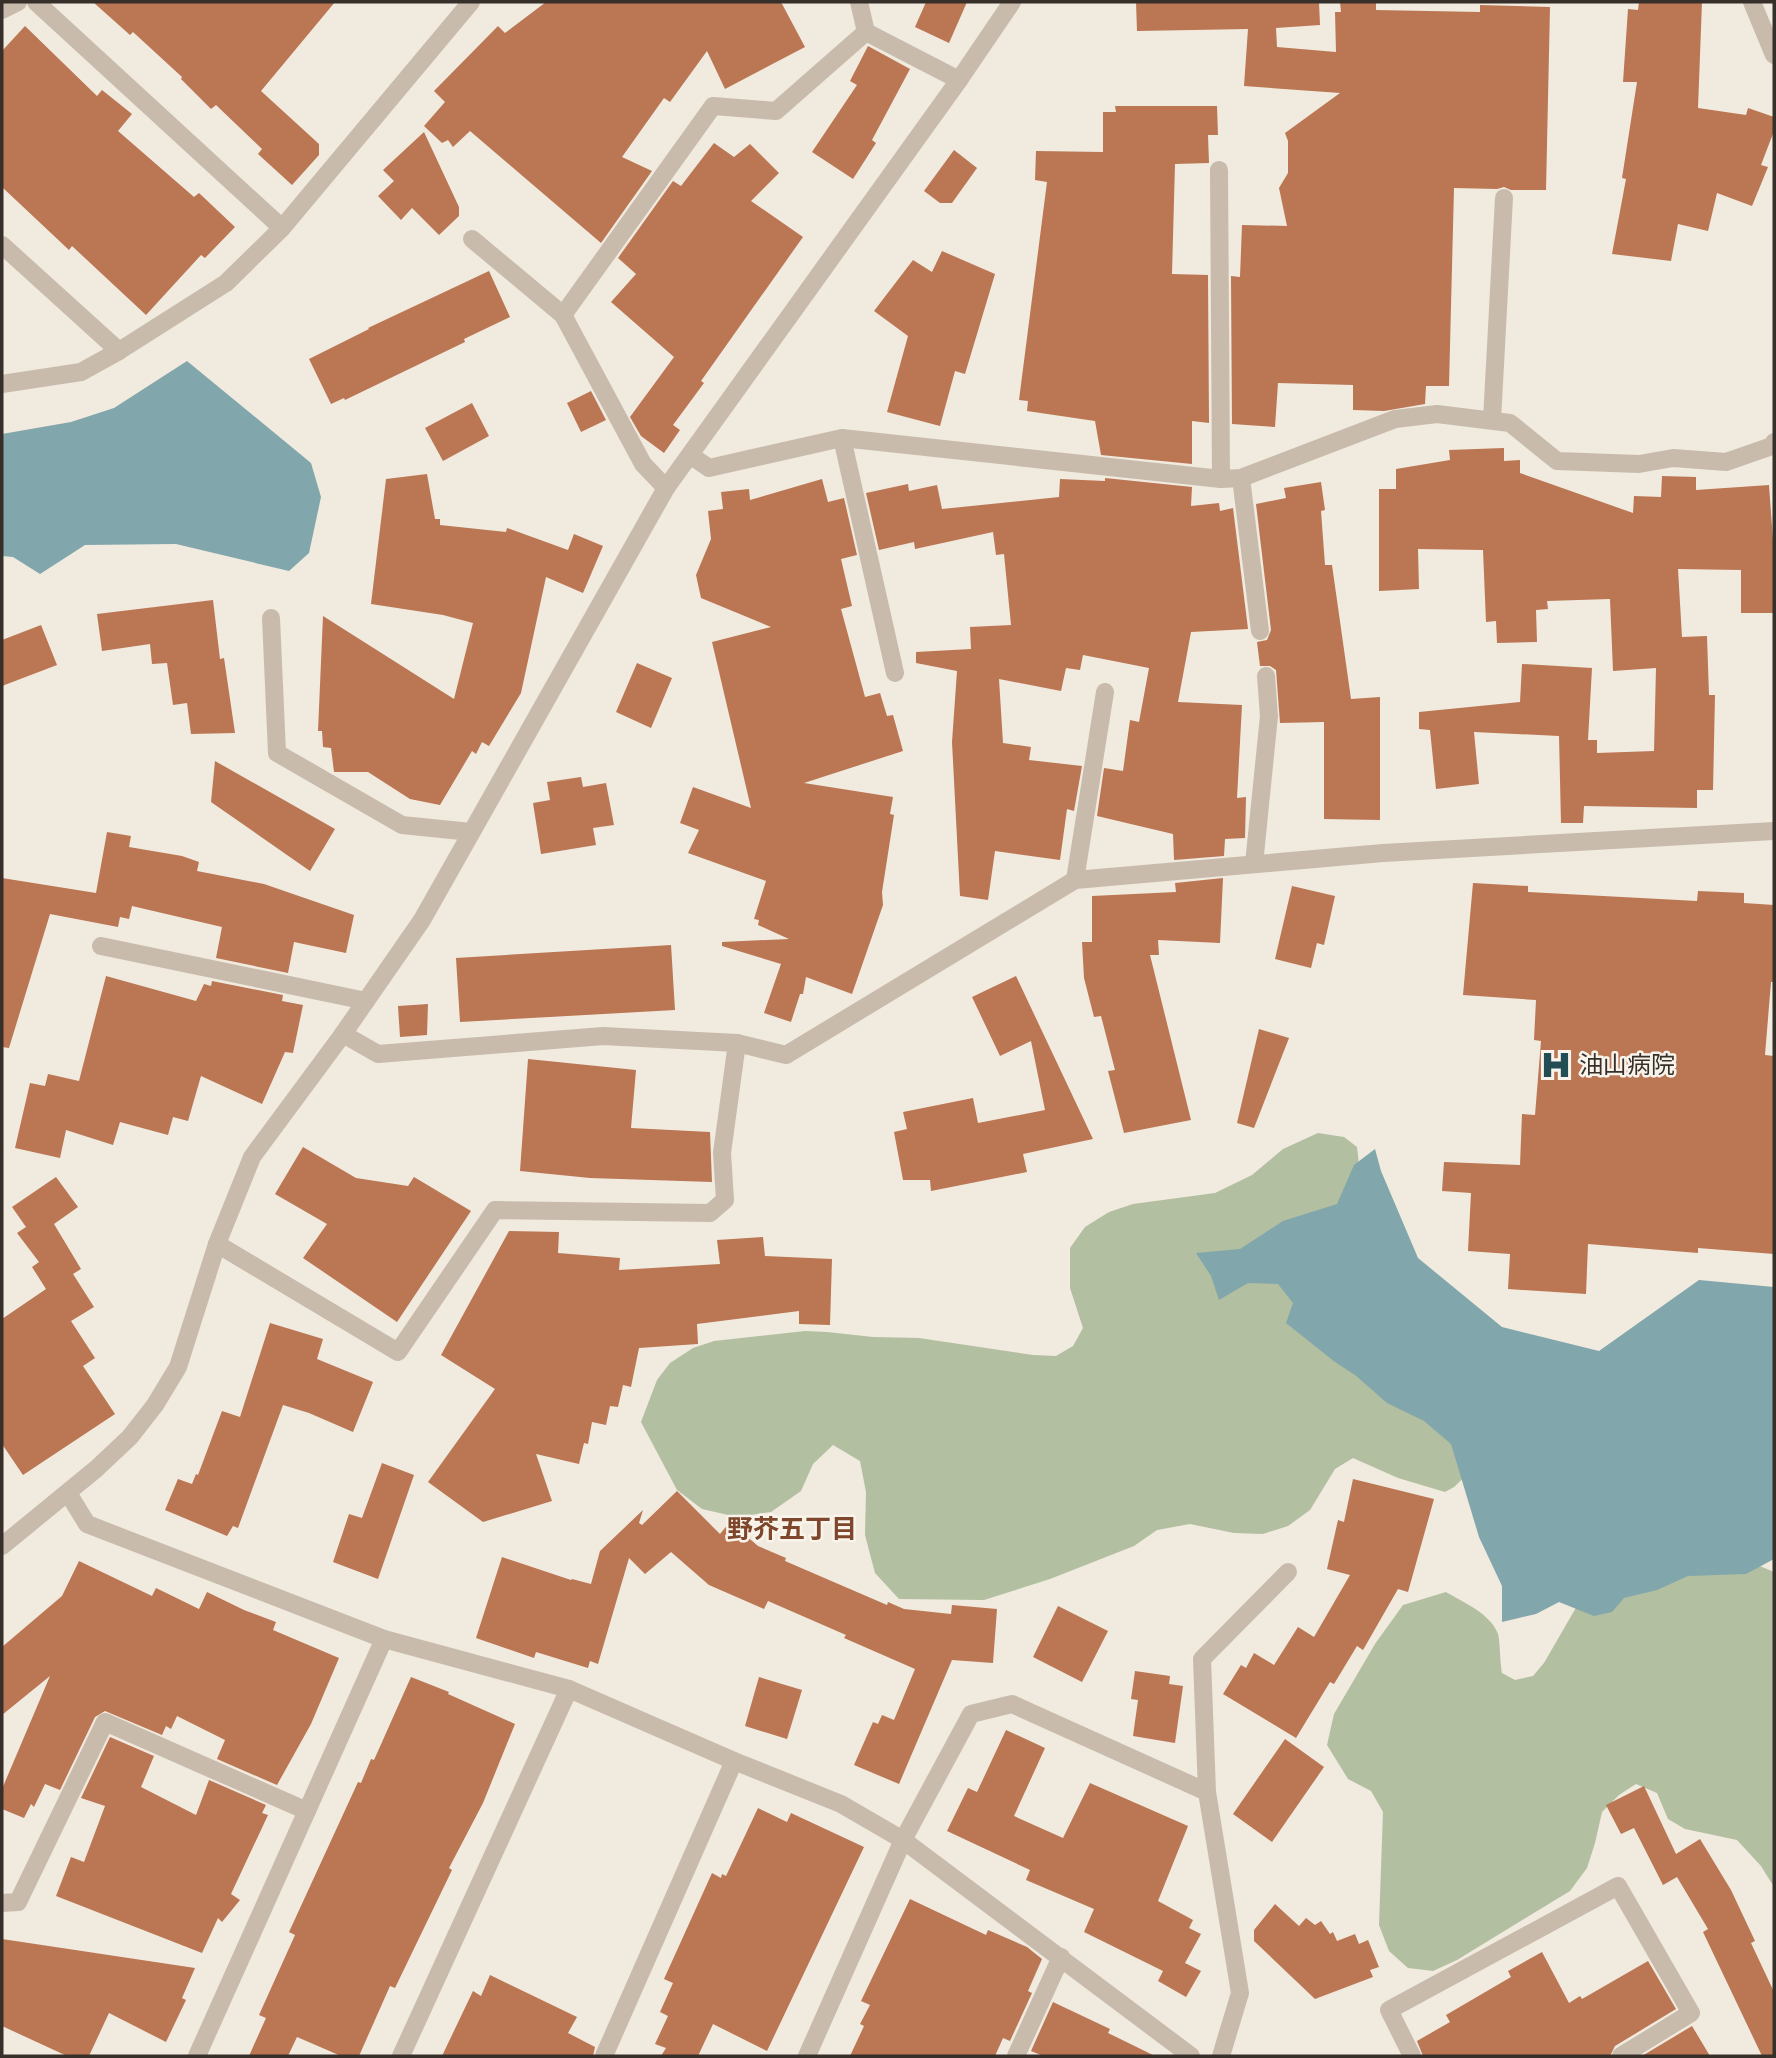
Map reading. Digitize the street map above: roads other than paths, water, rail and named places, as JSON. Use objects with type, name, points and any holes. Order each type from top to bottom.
[{"type":"street","points":[[2,10],[18,2]]},
{"type":"street","points":[[36,2],[282,228]]},
{"type":"street","points":[[2,384],[81,372],[226,283],[282,228],[471,2]]},
{"type":"street","points":[[859,2],[866,32],[959,80]]},
{"type":"street","points":[[2,1546],[68,1493],[130,1437],[161,1396],[178,1367],[217,1244],[252,1157],[344,1034],[422,919],[666,488],[1012,2]]},
{"type":"street","points":[[1752,2],[1774,55]]},
{"type":"street","points":[[563,315],[713,106],[776,111],[866,32]]},
{"type":"street","points":[[1219,170],[1222,479]]},
{"type":"street","points":[[1492,420],[1504,198]]},
{"type":"street","points":[[472,239],[563,315],[643,464],[666,488]]},
{"type":"street","points":[[2,245],[119,351]]},
{"type":"street","points":[[691,455],[709,468],[842,438],[1222,479],[1241,478],[1395,419],[1437,414],[1510,423],[1557,461],[1639,464],[1673,458],[1726,462],[1774,446]]},
{"type":"street","points":[[842,438],[895,673]]},
{"type":"street","points":[[1241,478],[1260,631]]},
{"type":"street","points":[[271,618],[277,754],[402,825],[471,832]]},
{"type":"street","points":[[1254,864],[1269,716],[1266,676]]},
{"type":"street","points":[[1075,880],[1105,692]]},
{"type":"street","points":[[344,1034],[377,1054],[603,1036],[737,1043],[786,1055],[1075,880],[1396,852],[1774,831]]},
{"type":"street","points":[[101,946],[366,1001]]},
{"type":"street","points":[[217,1244],[398,1352],[495,1210],[710,1213],[725,1200],[722,1153],[737,1043]]},
{"type":"street","points":[[68,1493],[87,1524],[384,1639],[569,1689],[734,1762],[841,1804],[904,1840],[1191,2056]]},
{"type":"street","points":[[1221,2056],[1240,1993],[1207,1792],[1202,1659],[1288,1572]]},
{"type":"street","points":[[197,2056],[384,1639]]},
{"type":"street","points":[[401,2056],[569,1689]]},
{"type":"street","points":[[807,2056],[904,1840],[971,1714],[1012,1704],[1207,1792]]},
{"type":"street","points":[[2,1903],[18,1902],[106,1722],[307,1811]]},
{"type":"street","points":[[604,2056],[734,1762]]},
{"type":"street","points":[[1412,2056],[1389,2010],[1618,1886],[1691,2013],[1621,2056]]},
{"type":"street","points":[[1016,2056],[1061,1957]]},
{"type":"water","points":[[187,361],[311,463],[321,497],[309,553],[289,571],[176,544],[85,545],[40,574],[13,557],[2,556],[2,434],[71,422],[114,408]]},
{"type":"water","points":[[1375,1149],[1381,1171],[1418,1258],[1502,1327],[1599,1351],[1699,1280],[1774,1287],[1774,1559],[1746,1574],[1688,1576],[1657,1590],[1624,1598],[1612,1612],[1594,1616],[1559,1602],[1536,1614],[1502,1622],[1502,1586],[1479,1537],[1451,1444],[1424,1421],[1387,1403],[1286,1323],[1293,1303],[1278,1284],[1248,1283],[1219,1300],[1211,1276],[1196,1253],[1240,1249],[1283,1221],[1337,1204],[1354,1165]]},
{"type":"place","name":"油山病院","points":[[1556,1065]]},
{"type":"district","name":"野芥五丁目","points":[[792,1529]]}]
